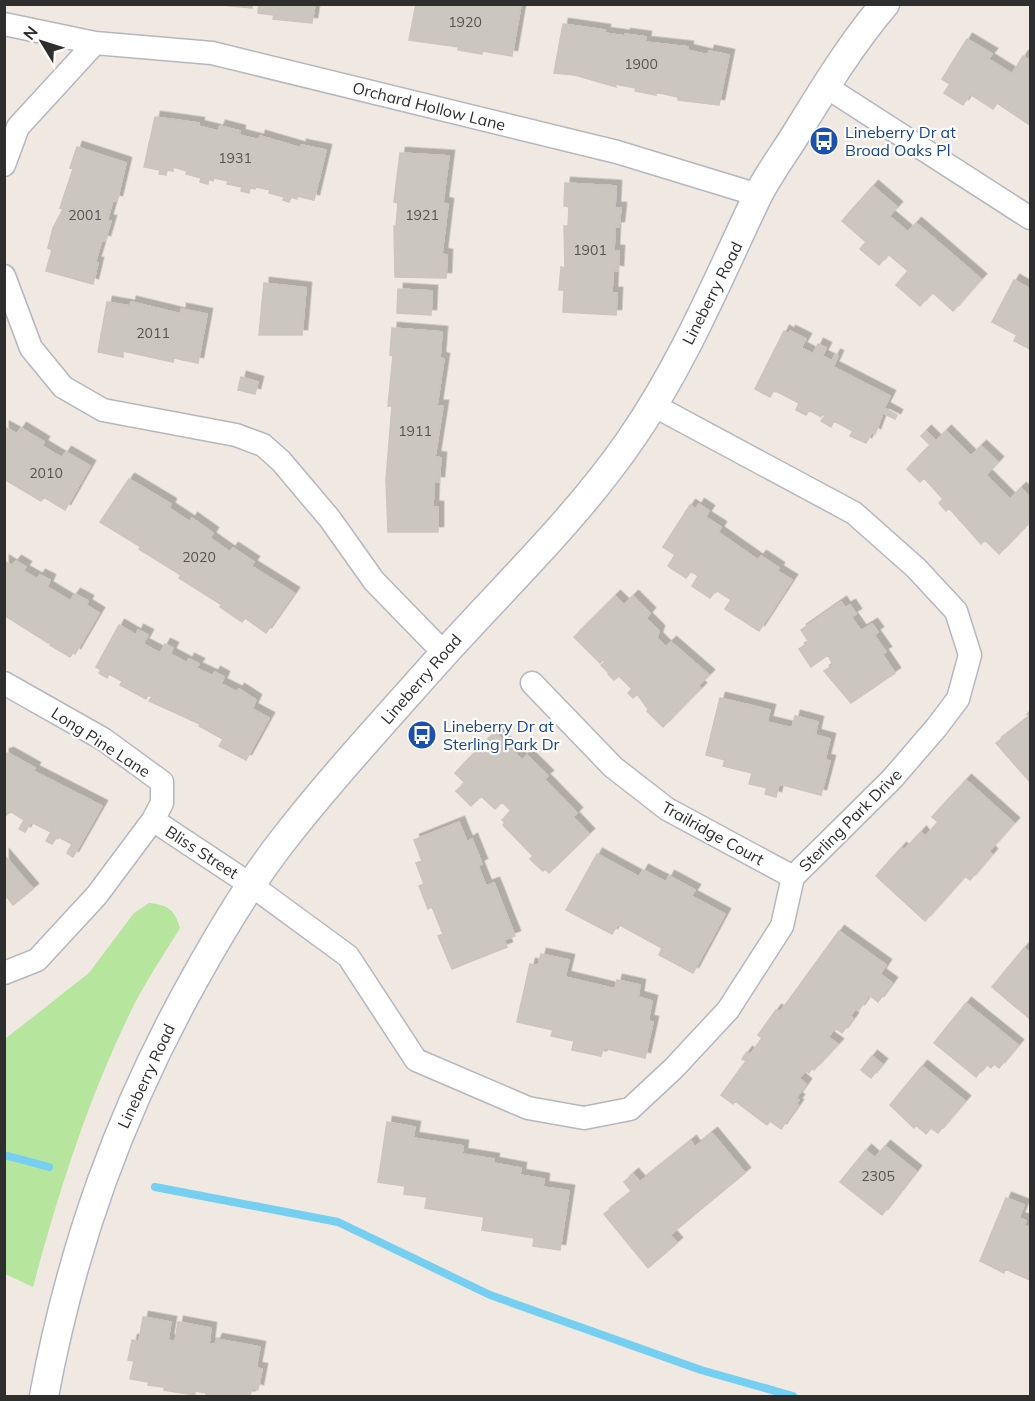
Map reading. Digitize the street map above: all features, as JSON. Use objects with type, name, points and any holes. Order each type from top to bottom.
[{"type":"street","name":"Lineberry Road","points":[[44,1396],[68,1282],[89,1213],[117,1137],[172,1020],[251,885],[283,840],[444,653],[597,487],[653,405],[745,229],[758,195],[825,86],[885,4]]},
{"type":"street","name":"Orchard Hollow Lane","points":[[4,24],[95,44],[212,53],[617,152],[758,195]]},
{"type":"street","points":[[4,165],[18,127],[95,44]]},
{"type":"street","points":[[825,86],[1030,218]]},
{"type":"street","points":[[4,276],[32,348],[63,387],[103,410],[236,435],[263,445],[281,461],[330,519],[374,581],[444,653]]},
{"type":"street","name":"Sterling Park Drive","points":[[251,885],[348,956],[416,1060],[528,1108],[584,1118],[630,1109],[674,1068],[729,1010],[782,926],[793,877],[892,778],[936,728],[958,699],[970,655],[956,610],[916,568],[854,513],[653,405]]},
{"type":"street","name":"Long Pine Lane","points":[[4,682],[103,739],[162,782],[162,803],[153,820]]},
{"type":"street","name":"Trailridge Court","points":[[532,683],[613,767],[667,809],[793,877]]},
{"type":"street","points":[[4,974],[37,960],[97,895],[153,820]]},
{"type":"street","name":"Bliss Street","points":[[153,820],[251,885]]},
{"type":"green space","points":[[149,903],[161,905],[173,912],[180,928],[135,1004],[100,1081],[63,1183],[33,1287],[5,1274],[5,1039],[89,973],[134,913]]},
{"type":"building","points":[[211,4],[252,4],[252,8]]},
{"type":"building","points":[[259,4],[315,4],[312,23],[273,19],[274,15],[258,13]]},
{"type":"building","points":[[416,4],[521,5],[512,56],[482,51],[482,54],[458,50],[459,47],[409,40]]},
{"type":"building","points":[[563,24],[605,30],[604,33],[646,37],[645,42],[688,47],[687,50],[708,55],[709,51],[729,55],[719,105],[678,100],[678,97],[635,91],[636,88],[615,84],[616,87],[575,75],[554,73]]},
{"type":"building","points":[[967,39],[992,54],[988,59],[1012,74],[1023,56],[1030,61],[1030,125],[997,103],[993,109],[970,94],[963,105],[944,93],[950,84],[942,79]]},
{"type":"building","points":[[155,117],[199,123],[198,126],[218,131],[220,126],[240,131],[239,135],[259,140],[260,136],[301,148],[301,145],[326,150],[314,200],[297,196],[297,199],[291,197],[289,202],[283,200],[284,197],[269,193],[270,190],[256,187],[255,189],[250,188],[249,193],[241,191],[242,187],[227,184],[228,181],[214,178],[213,181],[209,179],[208,184],[200,182],[201,178],[173,167],[173,171],[167,170],[166,175],[159,174],[160,170],[144,167]]},
{"type":"building","points":[[77,147],[126,163],[117,201],[113,200],[107,221],[111,221],[105,241],[102,240],[95,263],[98,263],[93,284],[46,271],[52,250],[48,248],[53,228],[63,209],[60,208],[73,169],[70,168]]},
{"type":"building","points":[[400,153],[449,156],[443,203],[448,204],[442,254],[447,255],[446,278],[395,277],[394,226],[396,227],[398,203],[394,202]]},
{"type":"building","points":[[565,183],[616,186],[615,208],[621,208],[619,227],[615,227],[614,251],[619,251],[618,271],[613,270],[612,293],[617,293],[616,315],[563,312],[564,290],[559,290],[561,267],[565,268],[564,226],[568,226],[569,207],[564,206]]},
{"type":"building","points":[[873,186],[897,207],[889,216],[908,232],[916,223],[981,279],[953,311],[932,292],[920,306],[896,285],[908,271],[888,254],[879,265],[860,249],[866,242],[842,221]]},
{"type":"building","points":[[1014,280],[1030,289],[1030,349],[1014,341],[1017,335],[992,322]]},
{"type":"building","points":[[264,283],[306,288],[302,335],[259,335]]},
{"type":"building","points":[[398,289],[432,291],[431,315],[397,313]]},
{"type":"building","points":[[107,302],[130,306],[131,302],[181,314],[181,309],[207,314],[198,363],[174,358],[173,362],[123,351],[123,357],[98,352]]},
{"type":"building","points":[[392,328],[442,332],[440,358],[444,359],[437,406],[443,406],[435,457],[441,458],[439,482],[434,482],[433,507],[438,507],[438,532],[388,532],[386,480],[392,406],[388,406],[393,356],[390,355]]},
{"type":"building","points":[[784,331],[789,334],[790,331],[806,339],[801,348],[813,354],[818,344],[826,348],[822,356],[832,361],[835,355],[838,356],[833,367],[890,396],[884,408],[897,415],[895,419],[883,413],[875,434],[872,432],[866,443],[850,436],[853,431],[834,421],[831,427],[821,421],[825,416],[822,414],[821,417],[809,410],[806,415],[796,410],[799,403],[774,390],[770,397],[755,389]]},
{"type":"building","points":[[241,377],[258,382],[255,394],[238,390]]},
{"type":"building","points":[[4,427],[17,434],[21,428],[44,442],[42,446],[62,458],[66,452],[90,466],[65,510],[44,497],[41,501],[4,479]]},
{"type":"building","points":[[926,431],[936,441],[946,431],[971,456],[981,446],[998,462],[986,475],[1010,499],[1021,488],[1030,497],[1030,509],[1027,513],[1030,516],[1030,522],[999,554],[985,540],[981,544],[949,508],[946,511],[939,503],[943,499],[924,478],[920,482],[907,469],[930,445],[921,436]]},
{"type":"building","points":[[129,479],[171,504],[169,508],[190,522],[192,518],[213,533],[210,538],[230,552],[233,548],[254,562],[251,566],[294,593],[266,633],[245,618],[242,622],[220,607],[222,605],[179,578],[181,575],[100,522]]},
{"type":"building","points":[[699,504],[709,511],[705,517],[721,527],[718,532],[758,560],[761,556],[779,568],[777,571],[792,580],[759,631],[725,609],[731,600],[716,590],[710,598],[692,586],[698,576],[691,571],[686,578],[668,566],[675,555],[663,547],[690,505],[696,509]]},
{"type":"building","points":[[4,561],[12,566],[16,561],[26,567],[23,571],[37,579],[40,575],[50,580],[47,587],[70,601],[75,594],[88,601],[86,605],[99,613],[75,654],[73,652],[70,657],[50,645],[52,641],[48,643],[4,615]]},
{"type":"building","points":[[615,596],[624,605],[633,596],[650,613],[646,618],[659,631],[657,638],[666,647],[671,642],[709,675],[698,686],[701,688],[663,727],[647,711],[648,709],[637,694],[633,698],[628,693],[632,689],[619,676],[614,680],[608,674],[612,669],[608,672],[601,665],[605,662],[603,660],[600,663],[574,637]]},
{"type":"building","points":[[841,602],[845,608],[850,605],[856,614],[851,617],[861,631],[872,624],[878,632],[874,635],[886,652],[882,654],[895,673],[851,703],[824,671],[833,665],[828,655],[811,667],[799,649],[809,642],[801,630]]},
{"type":"building","points":[[119,625],[136,635],[138,630],[148,635],[143,644],[160,653],[165,644],[173,648],[170,654],[187,663],[189,659],[199,664],[196,668],[213,676],[215,672],[224,677],[221,684],[237,692],[239,689],[256,700],[252,709],[269,718],[246,760],[219,746],[223,739],[199,726],[200,724],[149,701],[152,697],[148,695],[146,699],[120,685],[122,681],[109,674],[107,678],[99,673],[101,670],[96,667]]},
{"type":"building","points":[[720,698],[770,710],[767,722],[792,728],[795,716],[818,722],[815,735],[830,739],[825,760],[830,761],[821,795],[779,784],[776,797],[765,794],[767,788],[749,784],[752,773],[723,766],[725,760],[706,755]]},
{"type":"building","points":[[1030,717],[1030,782],[996,743]]},
{"type":"building","points":[[495,732],[522,760],[527,755],[548,776],[544,779],[577,813],[573,817],[589,834],[549,873],[545,869],[543,871],[530,859],[533,856],[503,825],[505,823],[502,820],[511,811],[502,802],[495,809],[481,796],[471,806],[456,791],[465,783],[455,773]]},
{"type":"building","points":[[8,753],[35,768],[33,771],[102,806],[73,857],[67,853],[72,844],[57,836],[52,844],[46,841],[51,832],[31,822],[25,832],[19,829],[24,820],[10,811],[4,818],[4,754]]},
{"type":"building","points":[[966,780],[1014,823],[989,851],[992,854],[970,880],[965,876],[925,921],[876,876],[901,848],[904,850],[921,832],[925,837],[938,822],[932,817]]},
{"type":"building","points":[[459,822],[467,842],[472,839],[482,864],[478,866],[486,886],[494,883],[515,936],[504,940],[507,947],[452,969],[438,936],[443,934],[432,907],[428,909],[419,886],[424,884],[416,863],[422,861],[414,840]]},
{"type":"building","points":[[597,854],[639,877],[643,870],[666,882],[669,876],[695,890],[691,896],[725,914],[693,973],[659,955],[662,948],[618,924],[612,934],[566,910]]},
{"type":"building","points":[[4,855],[33,889],[13,905],[7,897],[4,899]]},
{"type":"building","points":[[839,931],[886,965],[880,974],[892,983],[878,1002],[869,995],[859,1010],[856,1008],[850,1016],[853,1018],[842,1033],[835,1028],[828,1037],[838,1044],[814,1070],[812,1068],[809,1073],[806,1070],[799,1078],[806,1084],[796,1098],[799,1100],[796,1104],[798,1105],[781,1129],[770,1121],[767,1125],[735,1101],[733,1104],[721,1095],[746,1061],[742,1059],[747,1052],[750,1055],[762,1038],[758,1035],[776,1010],[780,1012]]},
{"type":"building","points":[[1024,948],[1030,953],[1030,1019],[992,987]]},
{"type":"building","points":[[541,954],[569,960],[565,977],[615,989],[617,980],[640,985],[638,997],[652,1001],[648,1021],[653,1022],[645,1058],[603,1048],[601,1056],[572,1050],[574,1041],[551,1036],[553,1030],[517,1022],[530,964],[538,966]]},
{"type":"building","points":[[966,1003],[1018,1045],[999,1068],[994,1064],[991,1068],[986,1064],[976,1077],[934,1043]]},
{"type":"building","points":[[872,1056],[882,1064],[871,1078],[861,1070]]},
{"type":"building","points":[[922,1066],[965,1101],[938,1133],[931,1128],[926,1134],[916,1125],[914,1128],[890,1105]]},
{"type":"building","points":[[387,1122],[415,1127],[413,1138],[463,1146],[462,1154],[494,1159],[493,1163],[521,1168],[520,1175],[544,1179],[543,1187],[569,1191],[560,1250],[533,1246],[534,1238],[482,1230],[484,1217],[425,1208],[427,1197],[404,1194],[405,1186],[378,1182]]},
{"type":"building","points":[[712,1133],[745,1173],[670,1235],[677,1243],[648,1268],[604,1214],[632,1192],[624,1182],[633,1174],[640,1182],[691,1141],[695,1147]]},
{"type":"building","points":[[885,1146],[916,1171],[882,1215],[840,1182],[866,1150],[875,1158]]},
{"type":"building","points":[[1006,1198],[1024,1205],[1019,1218],[1026,1221],[1024,1225],[1030,1228],[1030,1280],[1005,1269],[1004,1273],[980,1261]]},
{"type":"building","points":[[143,1317],[171,1322],[168,1340],[175,1342],[178,1322],[211,1328],[209,1344],[215,1344],[217,1339],[260,1347],[256,1368],[262,1369],[258,1390],[252,1388],[250,1396],[206,1396],[206,1393],[195,1391],[195,1395],[164,1390],[164,1387],[148,1385],[149,1382],[130,1379],[134,1361],[128,1360],[132,1340],[139,1341]]},
{"type":"waterway","points":[[4,1155],[49,1167]]},
{"type":"waterway","points":[[155,1187],[338,1222],[490,1295],[701,1370],[793,1396]]},
{"type":"place","name":"Lineberry Dr at Broad Oaks Pl","points":[[824,141]]},
{"type":"place","name":"Lineberry Dr at Sterling Park Dr","points":[[422,735]]}]
